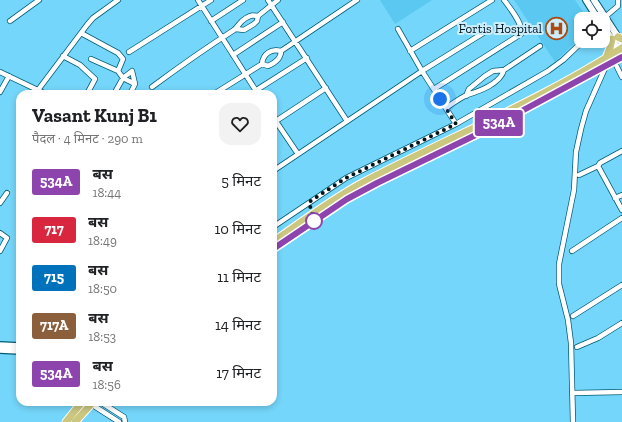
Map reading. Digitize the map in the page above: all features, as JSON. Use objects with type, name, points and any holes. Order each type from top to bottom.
[{"type":"main road","points":[[586,0],[594,12]]},
{"type":"main road","points":[[594,0],[602,12]]},
{"type":"main road","points":[[610,27],[620,46]]},
{"type":"main road","points":[[610,34],[620,46]]},
{"type":"main road","points":[[277,246],[347,199],[490,128],[609,61],[620,46]]},
{"type":"main road","points":[[609,61],[610,48],[620,46]]},
{"type":"main road","points":[[277,239],[322,207],[363,182],[609,61]]},
{"type":"main road","points":[[66,422],[79,406]]},
{"type":"main road","points":[[75,422],[89,406]]},
{"type":"street","points":[[10,21],[40,0]]},
{"type":"street","points":[[198,0],[256,90]]},
{"type":"street","points":[[129,52],[211,0]]},
{"type":"street","points":[[211,21],[243,0]]},
{"type":"street","points":[[152,87],[221,37],[236,29],[244,30],[254,24],[257,21],[258,16],[270,2],[278,0]]},
{"type":"street","points":[[262,64],[268,66],[271,64],[280,57],[281,51],[295,40],[357,0]]},
{"type":"street","points":[[410,51],[492,0]]},
{"type":"street","points":[[434,89],[521,34],[521,26],[504,0]]},
{"type":"street","points":[[610,13],[618,6],[618,0]]},
{"type":"street","points":[[0,72],[38,90],[93,18],[116,1]]},
{"type":"street","points":[[270,2],[347,121]]},
{"type":"street","points":[[236,29],[238,24],[245,18],[251,15],[258,16]]},
{"type":"street","points":[[233,55],[283,22]]},
{"type":"street","points":[[398,29],[422,71],[456,124]]},
{"type":"street","points":[[277,168],[422,71],[485,32]]},
{"type":"street","points":[[81,33],[118,53],[123,59],[118,71]]},
{"type":"street","points":[[466,96],[469,89],[485,76],[493,71],[504,70],[540,46]]},
{"type":"street","points":[[277,224],[346,178],[456,124],[548,71],[576,48]]},
{"type":"street","points":[[220,90],[262,64],[264,56],[274,50],[281,51]]},
{"type":"street","points":[[63,56],[80,65],[95,78],[89,90]]},
{"type":"street","points":[[91,58],[118,71],[123,78],[135,84]]},
{"type":"street","points":[[260,90],[307,58]]},
{"type":"street","points":[[573,422],[571,340],[568,320],[559,284],[558,264],[574,190],[576,152],[581,129],[593,95],[609,61],[622,77]]},
{"type":"street","points":[[446,108],[466,96],[477,93],[496,81],[502,75],[504,70]]},
{"type":"street","points":[[116,90],[123,78],[132,72],[135,84],[132,90]]},
{"type":"street","points":[[0,92],[9,76]]},
{"type":"street","points":[[277,117],[326,88]]},
{"type":"street","points":[[277,123],[298,154]]},
{"type":"street","points":[[579,175],[598,166],[600,163],[622,151]]},
{"type":"street","points":[[598,166],[622,210]]},
{"type":"street","points":[[0,203],[7,193]]},
{"type":"street","points":[[615,198],[622,194]]},
{"type":"street","points":[[572,251],[622,218]]},
{"type":"street","points":[[0,232],[7,238],[0,251]]},
{"type":"street","points":[[573,316],[622,285]]},
{"type":"street","points":[[577,347],[598,338],[622,323]]},
{"type":"street","points":[[0,345],[16,346]]},
{"type":"street","points":[[0,350],[16,351]]},
{"type":"street","points":[[573,393],[622,392]]},
{"type":"street","points":[[96,406],[119,422]]},
{"type":"street","points":[[107,406],[124,417],[125,422]]},
{"type":"shaded area","points":[[380,0],[432,0],[395,24]]},
{"type":"shaded area","name":"Fortis Hospital","points":[[514,0],[575,0],[583,12],[574,12],[574,44],[555,62]]},
{"type":"bus line","name":"534A","points":[[277,246],[347,199],[490,128],[622,57]]},
{"type":"place","name":"Fortis Hospital","points":[[557,28]]},
{"type":"route","points":[[314,221],[309,202],[346,178],[456,124],[440,99]]}]
